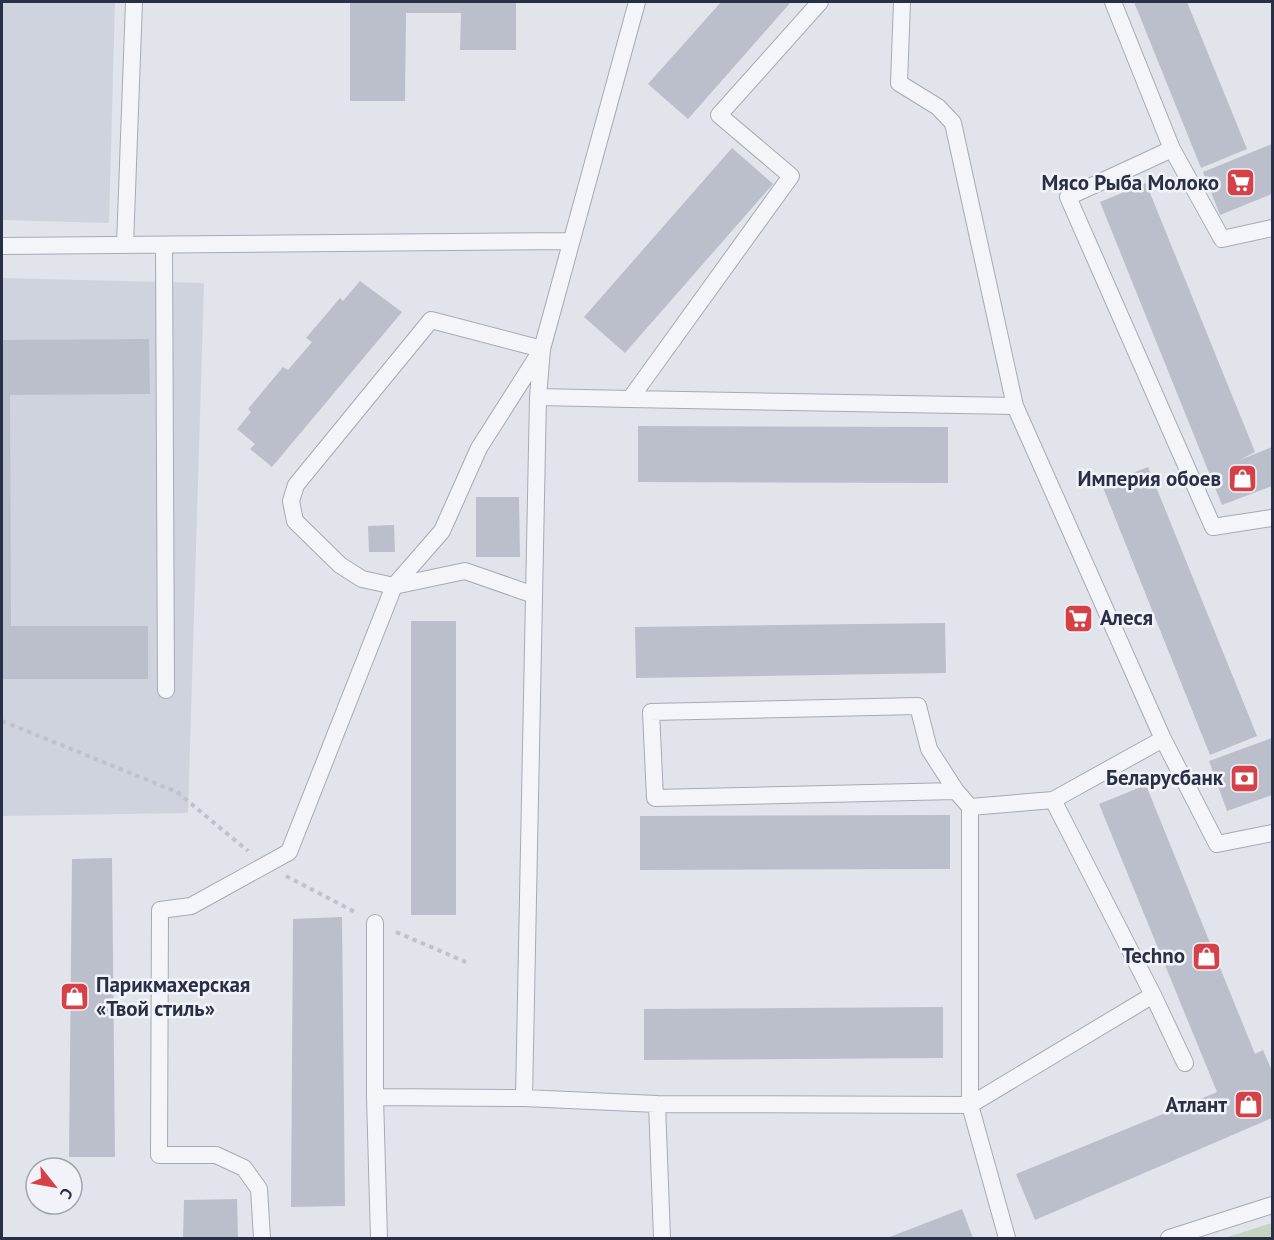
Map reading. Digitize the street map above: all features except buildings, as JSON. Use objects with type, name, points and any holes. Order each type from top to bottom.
[{"type":"lane","points":[[125,246],[135,2]]},
{"type":"lane","points":[[524,1098],[538,397],[542,349],[637,2]]},
{"type":"lane","points":[[630,399],[790,176],[719,115],[820,2]]},
{"type":"lane","points":[[902,2],[899,83],[938,107],[953,123],[1015,406],[1163,739],[1217,844],[1272,833]]},
{"type":"lane","points":[[1113,2],[1173,149],[1222,239],[1272,228]]},
{"type":"lane","points":[[1173,149],[1068,197],[1213,527],[1272,518]]},
{"type":"lane","points":[[2,246],[571,241]]},
{"type":"lane","points":[[164,245],[166,690]]},
{"type":"lane","points":[[534,595],[465,571],[394,586],[362,579],[340,565],[295,521],[291,501],[296,485],[431,320],[542,349]]},
{"type":"lane","points":[[262,1239],[259,1189],[243,1168],[216,1155],[159,1155],[160,910],[191,906],[290,852],[394,586],[442,531],[478,448],[542,349]]},
{"type":"lane","points":[[538,397],[1015,406]]},
{"type":"lane","points":[[956,791],[655,798],[651,712],[918,706],[929,749],[956,791],[970,807],[970,1105],[1007,1239]]},
{"type":"lane","points":[[970,807],[1053,800],[1163,739]]},
{"type":"lane","points":[[1053,800],[1153,995],[1185,1063]]},
{"type":"lane","points":[[375,923],[375,1097],[379,1239]]},
{"type":"lane","points":[[375,1097],[524,1098],[657,1104],[970,1105],[1153,995]]},
{"type":"lane","points":[[657,1104],[662,1239]]},
{"type":"lane","points":[[1169,1239],[1272,1205]]},
{"type":"path","points":[[2,721],[177,792],[265,865],[375,923],[465,962]]},
{"type":"shaded area","points":[[2,2],[115,2],[109,223],[2,220]]},
{"type":"shaded area","points":[[2,278],[204,283],[188,813],[2,816]]},
{"type":"green space","points":[[1272,1223],[1272,1238],[1224,1238]]},
{"type":"place","name":"Мясо Рыба Молоко","points":[[1240,183]]},
{"type":"place","name":"Империя обоев","points":[[1242,479]]},
{"type":"place","name":"Алеся","points":[[1079,618]]},
{"type":"place","name":"Беларусбанк","points":[[1244,778]]},
{"type":"place","name":"Techno","points":[[1206,956]]},
{"type":"place","name":"Парикмахерская «Твой стиль»","points":[[75,997]]},
{"type":"place","name":"Атлант","points":[[1248,1105]]}]
